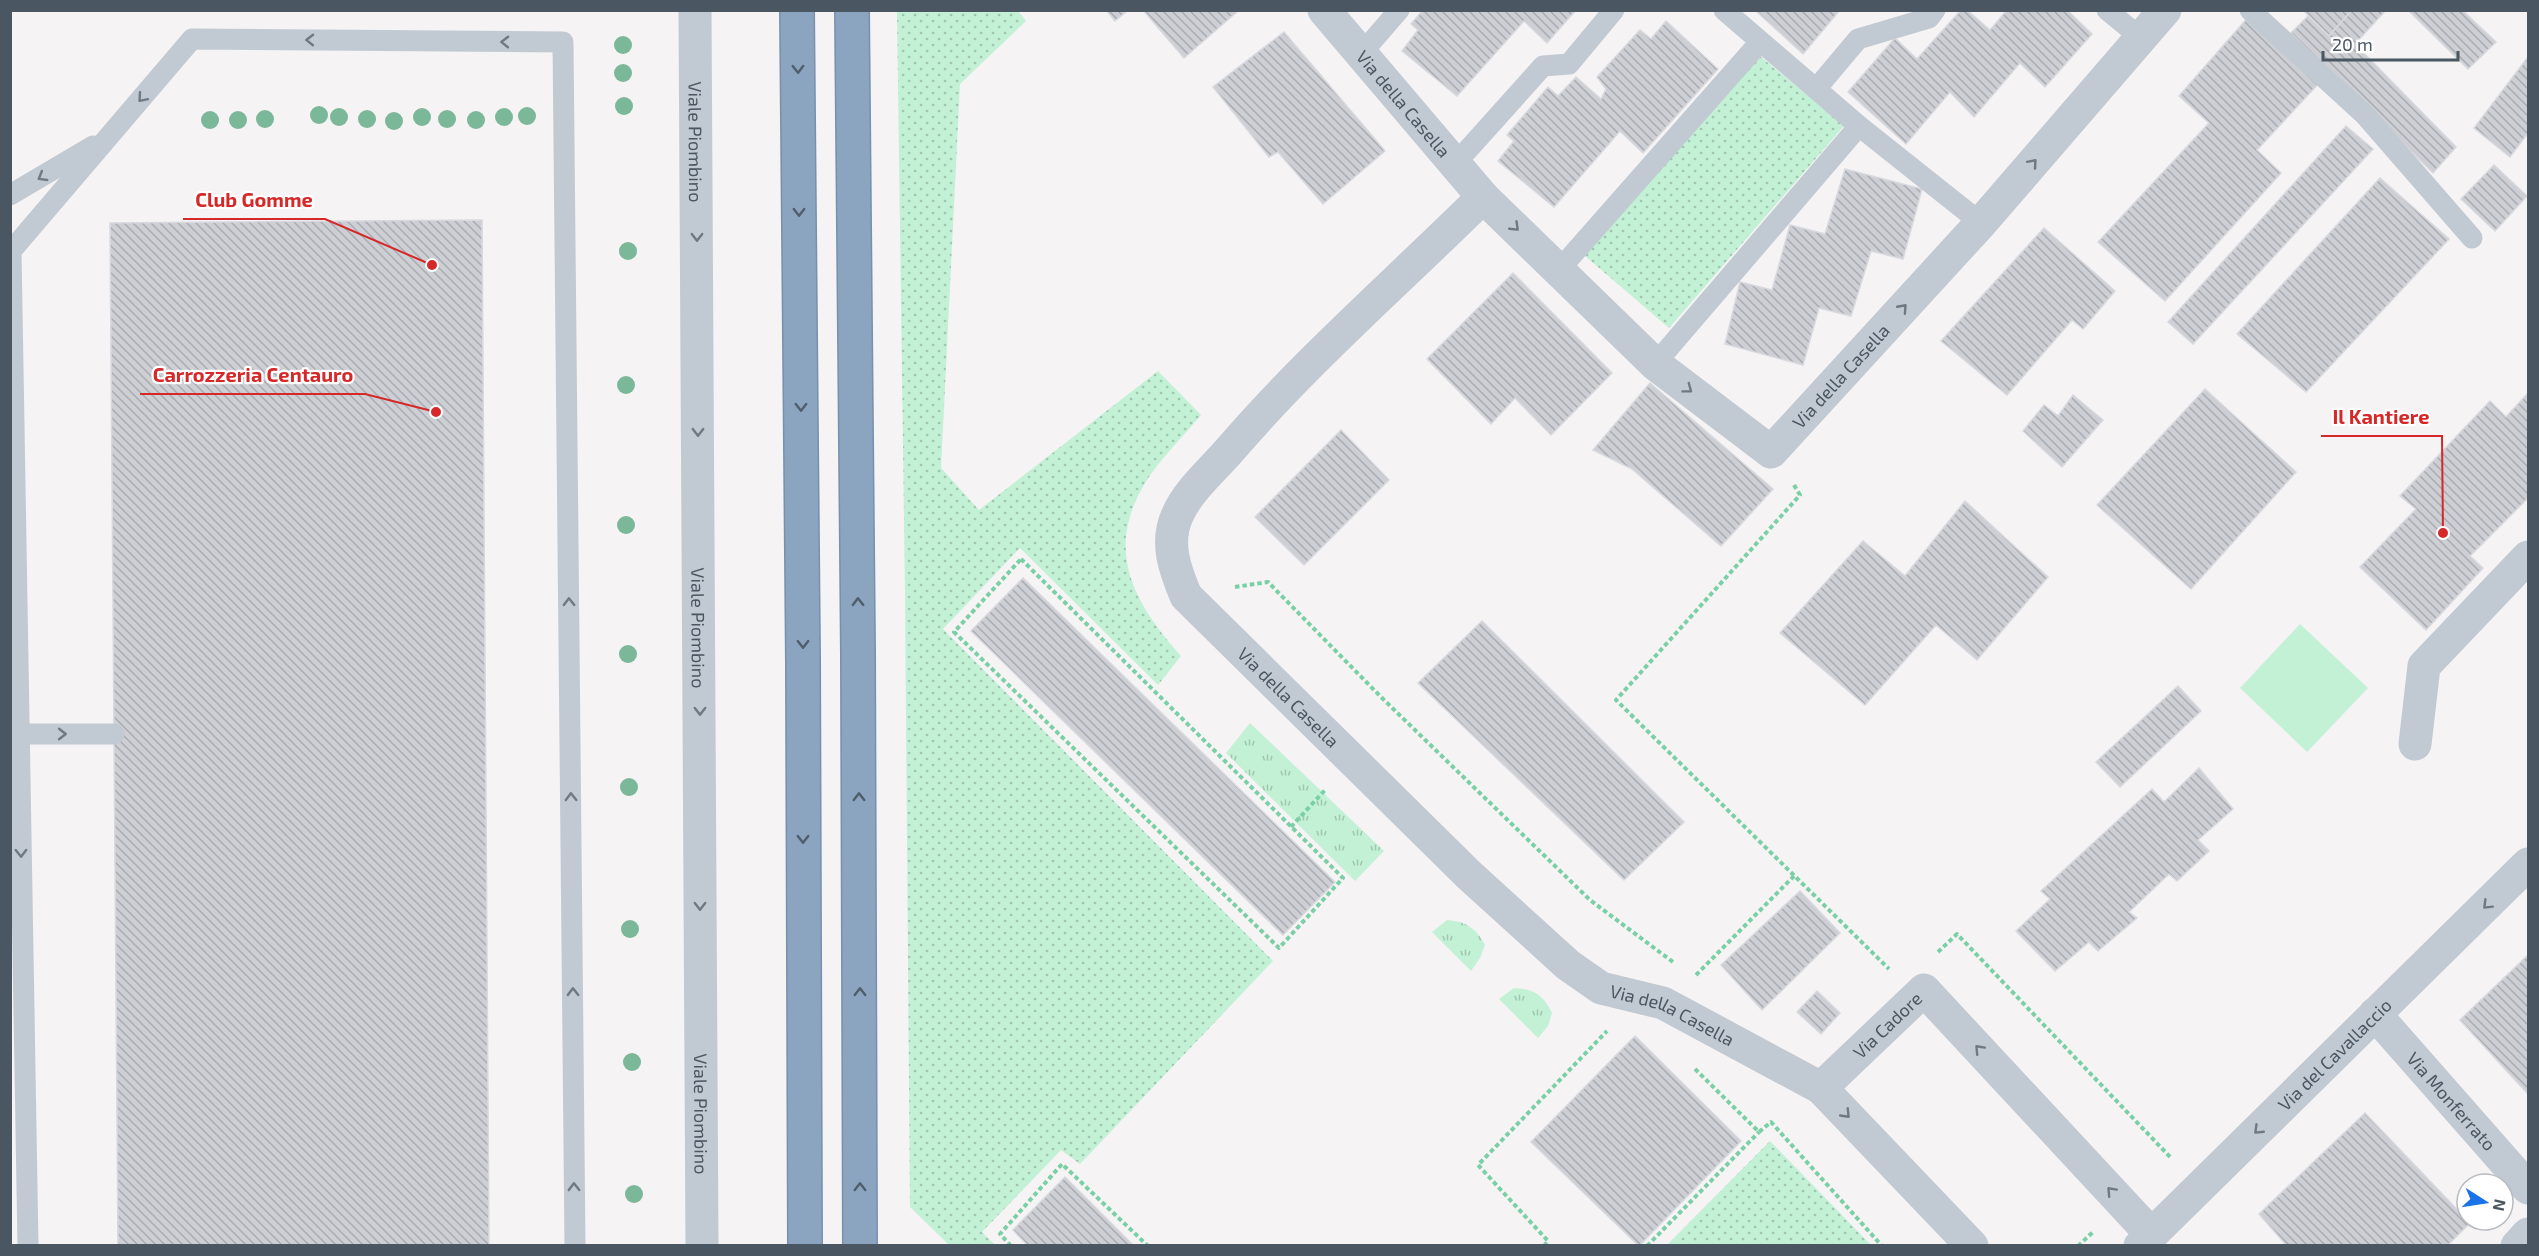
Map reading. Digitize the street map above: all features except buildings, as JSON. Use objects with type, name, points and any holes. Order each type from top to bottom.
[{"type":"highway","points":[[797,10],[805,1245]]},
{"type":"highway","points":[[852,10],[860,937],[860,1245]]},
{"type":"street","name":"Viale Piombino","points":[[695,10],[702,1245]]},
{"type":"street","name":"Via della Casella","points":[[1324,10],[1483,197],[1655,364],[1772,452],[1981,223],[2165,10]]},
{"type":"street","name":"Via della Casella","points":[[1483,197],[1257,418],[1191,495],[1177,516],[1172,536],[1172,554],[1176,572],[1186,596],[1469,875],[1568,965],[1601,988],[1663,1003],[1821,1088]]},
{"type":"street","points":[[2415,744],[2424,666],[2529,557]]},
{"type":"street","name":"Via del Cavallaccio","points":[[2146,1240],[2529,864]]},
{"type":"street","name":"Via Cadore","points":[[1821,1088],[1924,990],[2146,1240]]},
{"type":"street","name":"Via Monferrato","points":[[2376,1014],[2529,1188]]},
{"type":"street","points":[[1821,1088],[1972,1245]]},
{"type":"street","points":[[2517,1245],[2529,1234]]},
{"type":"lane","points":[[1361,54],[1399,10]]},
{"type":"lane","points":[[1455,164],[1543,66],[1569,63],[1614,10]]},
{"type":"lane","points":[[1724,10],[1858,126],[1981,223]]},
{"type":"lane","points":[[2107,10],[2141,38]]},
{"type":"lane","points":[[2250,10],[2365,115],[2472,238]]},
{"type":"lane","points":[[1816,89],[1858,39],[1928,13]]},
{"type":"lane","points":[[28,1245],[11,251],[192,39],[563,42],[575,1245]]},
{"type":"lane","points":[[1559,270],[1760,42]]},
{"type":"lane","points":[[1655,364],[1858,126]]},
{"type":"lane","points":[[10,195],[109,136]]},
{"type":"lane","points":[[10,734],[114,734]]},
{"type":"path","points":[[1772,452],[1800,495],[1616,700],[1895,976]]},
{"type":"path","points":[[1021,559],[1291,827],[1343,878],[1279,948],[954,632],[1021,559]]},
{"type":"path","points":[[1228,588],[1268,582],[1381,697],[1590,900],[1675,963]]},
{"type":"path","points":[[1291,827],[1328,787]]},
{"type":"path","points":[[1703,983],[1694,977],[1794,876]]},
{"type":"path","points":[[1934,956],[1957,934],[2173,1160]]},
{"type":"path","points":[[1553,1245],[1478,1165],[1616,1022]]},
{"type":"path","points":[[1691,1065],[1759,1132]]},
{"type":"path","points":[[1647,1245],[1771,1122],[1882,1245]]},
{"type":"path","points":[[1011,1245],[1000,1234],[1062,1164],[1148,1245]]},
{"type":"path","points":[[1544,1245],[1548,1240]]},
{"type":"green space","points":[[897,11],[1018,11],[1026,21],[960,84],[941,468],[979,510],[1158,371],[1201,415],[1145,483],[1133,508],[1127,531],[1126,554],[1130,575],[1138,596],[1164,636],[1181,656],[1158,685],[1020,548],[943,629],[1273,961],[1080,1164],[1061,1150],[982,1232],[995,1245],[949,1245],[910,1207]]},
{"type":"green space","points":[[1760,56],[1844,126],[1669,328],[1584,255]]},
{"type":"green space","points":[[2300,624],[2368,688],[2307,752],[2240,688]]},
{"type":"green space","points":[[1250,723],[1384,851],[1355,881],[1226,753]]},
{"type":"green space","points":[[1447,920],[1460,922],[1470,927],[1485,945],[1471,971],[1432,932]]},
{"type":"green space","points":[[1514,988],[1537,994],[1552,1013],[1548,1026],[1538,1038],[1499,999]]},
{"type":"green space","points":[[1770,1141],[1871,1245],[1667,1245]]},
{"type":"place","name":"Club Gomme","points":[[432,265]]},
{"type":"place","name":"Carrozzeria Centauro","points":[[436,412]]},
{"type":"place","name":"Il Kantiere","points":[[2443,533]]}]
